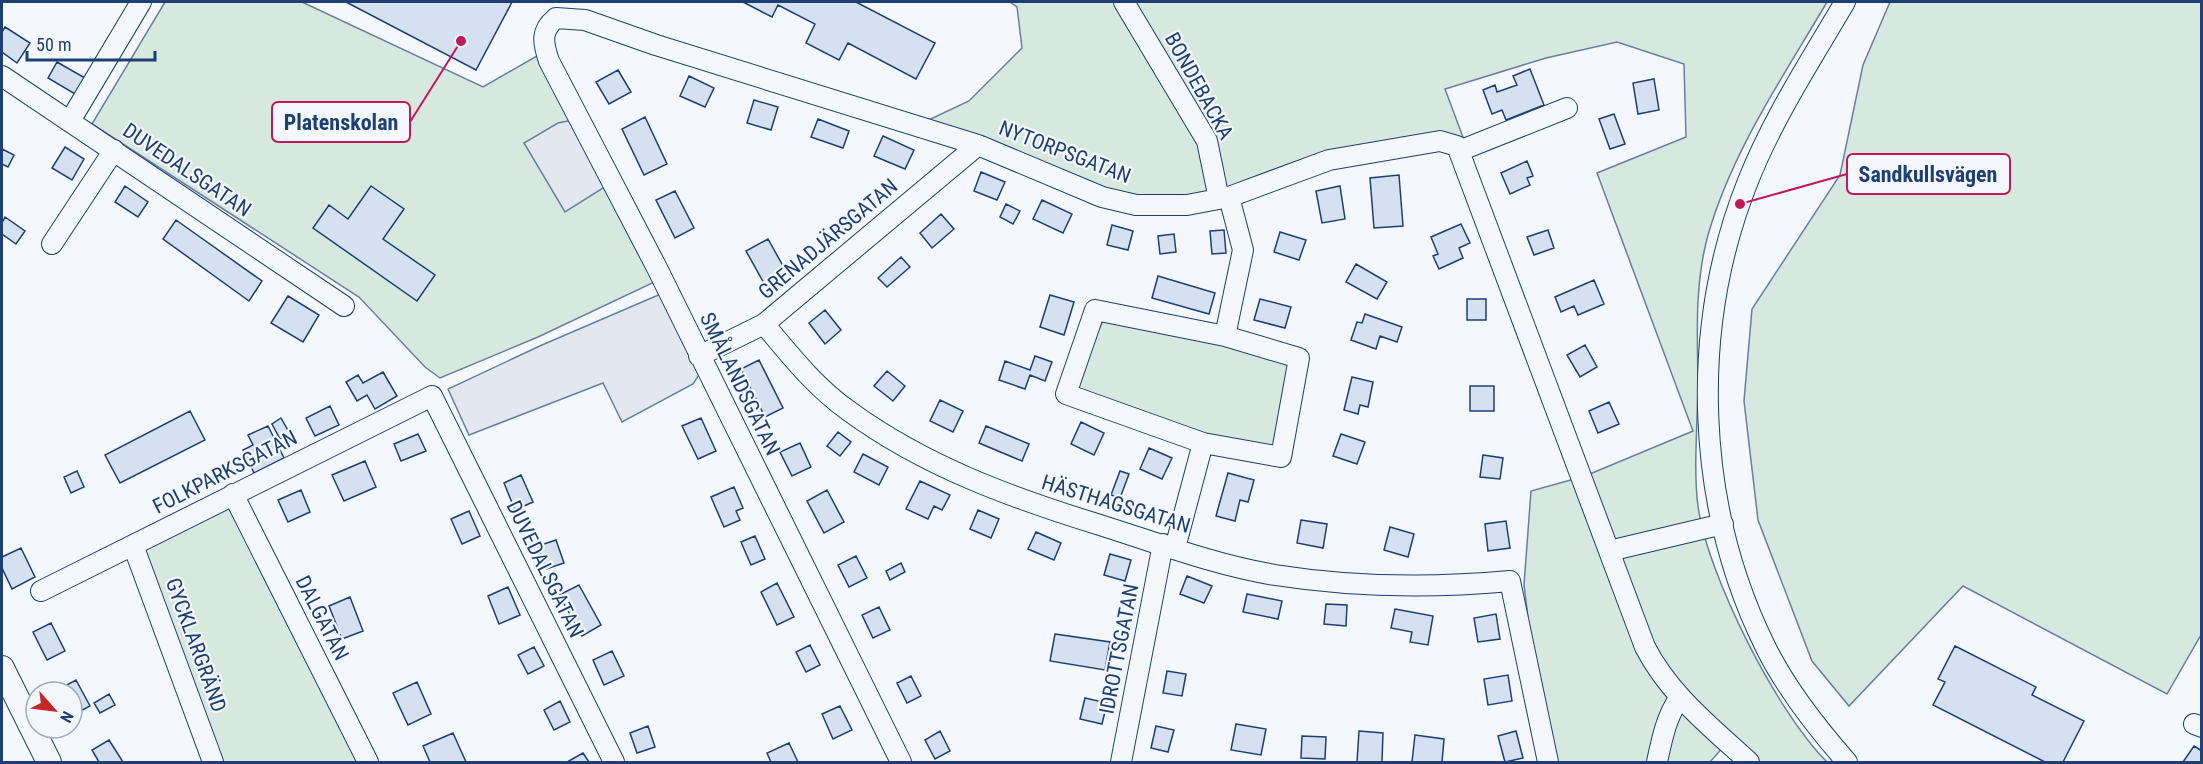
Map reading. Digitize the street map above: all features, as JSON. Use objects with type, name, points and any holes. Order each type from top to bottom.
[{"type":"main road","points":[[2,668],[49,762]]},
{"type":"street","points":[[70,121],[141,2]]},
{"type":"street","name":"BONDEBACKA","points":[[1124,2],[1207,141],[1224,198]]},
{"type":"street","points":[[1845,2],[1760,154],[1726,246],[1709,350],[1708,411],[1713,476],[1723,524],[1742,589],[1767,650],[1805,711],[1847,762]]},
{"type":"street","name":"NYTORPSGATAN","points":[[547,26],[556,18],[585,20],[656,45],[978,145],[1102,197],[1136,205],[1164,206],[1224,198],[1329,160],[1440,141],[1450,142],[1459,151]]},
{"type":"street","name":"SMÅLANDSGATAN","points":[[547,26],[543,45],[549,61],[657,268],[901,762]]},
{"type":"street","name":"DUVEDALSGATAN","points":[[2,76],[344,306]]},
{"type":"street","points":[[1567,108],[1459,151],[1645,647],[1664,679],[1680,697],[1749,762]]},
{"type":"street","name":"GRENADJÄRSGATAN","points":[[699,356],[764,324],[978,145]]},
{"type":"street","points":[[52,244],[114,150]]},
{"type":"street","points":[[1224,198],[1243,250],[1225,336]]},
{"type":"street","points":[[1095,310],[1225,336],[1299,358],[1281,457],[1203,443],[1066,394],[1095,310]]},
{"type":"street","name":"HÄSTHAGSGATAN","points":[[764,324],[811,380],[848,411],[917,453],[955,472],[1023,500],[1235,566],[1320,580],[1430,585],[1510,581],[1548,762]]},
{"type":"street","name":"DUVEDALSGATAN","points":[[432,396],[614,762]]},
{"type":"street","name":"FOLKPARKSGATAN","points":[[41,591],[432,396]]},
{"type":"street","name":"IDROTTSGATAN","points":[[1121,762],[1169,546],[1203,443]]},
{"type":"street","name":"DALGATAN","points":[[233,494],[368,762]]},
{"type":"street","points":[[1609,551],[1723,524]]},
{"type":"street","name":"GYCKLARGRÄND","points":[[133,545],[213,762]]},
{"type":"street","points":[[1657,762],[1666,724],[1672,708],[1680,697]]},
{"type":"shaded area","points":[[165,2],[302,2],[483,87],[542,53],[663,278],[538,337],[440,378],[425,367],[359,297],[92,124]]},
{"type":"shaded area","points":[[1010,2],[1827,2],[1745,144],[1718,204],[1708,235],[1701,271],[1698,307],[1696,460],[1698,506],[1704,535],[1730,605],[1767,678],[1787,711],[1827,762],[1745,762],[1725,745],[1710,762],[1552,762],[1544,746],[1524,585],[1531,491],[1585,476],[1693,431],[1597,173],[1686,137],[1684,64],[1617,42],[1546,58],[1445,89],[1470,156],[1439,146],[1316,171],[1235,206],[1128,209],[918,125],[969,101],[1022,48],[1017,7]]},
{"type":"shaded area","points":[[1890,2],[2201,2],[2202,633],[2167,694],[1963,586],[1849,706],[1812,661],[1758,520],[1744,401],[1752,309],[1840,175],[1863,65]]},
{"type":"shaded area","points":[[577,119],[611,183],[565,212],[524,143],[558,123]]},
{"type":"shaded area","points":[[670,290],[707,363],[693,384],[622,422],[603,383],[469,435],[448,389],[542,345]]},
{"type":"shaded area","points":[[1104,319],[1300,361],[1281,454],[1211,446],[1067,394]]},
{"type":"shaded area","points":[[240,492],[373,762],[217,762],[132,554]]},
{"type":"building","points":[[346,2],[512,2],[476,70]]},
{"type":"building","points":[[743,2],[856,2],[935,43],[916,79],[848,43],[839,60],[806,43],[815,24],[778,5],[772,17]]},
{"type":"building","points":[[5,27],[30,43],[17,63],[2,52],[2,32]]},
{"type":"building","points":[[57,62],[85,78],[75,94],[48,78]]},
{"type":"building","points":[[1530,69],[1544,105],[1506,120],[1502,110],[1492,114],[1483,90],[1495,85],[1497,92],[1517,85],[1513,76]]},
{"type":"building","points":[[618,70],[631,92],[609,104],[596,82]]},
{"type":"building","points":[[689,76],[714,88],[705,107],[680,96]]},
{"type":"building","points":[[1654,79],[1659,110],[1638,114],[1633,83]]},
{"type":"building","points":[[754,100],[778,107],[771,130],[747,123]]},
{"type":"building","points":[[1614,114],[1625,144],[1610,149],[1599,119]]},
{"type":"building","points":[[645,117],[667,164],[644,175],[622,129]]},
{"type":"building","points":[[818,119],[849,131],[843,148],[811,137]]},
{"type":"building","points":[[883,136],[914,150],[905,169],[874,156]]},
{"type":"building","points":[[65,147],[84,159],[72,180],[52,168]]},
{"type":"building","points":[[2,149],[14,155],[8,167],[2,164]]},
{"type":"building","points":[[1527,161],[1533,176],[1527,178],[1530,185],[1510,194],[1501,173]]},
{"type":"building","points":[[981,172],[1005,182],[997,200],[974,191]]},
{"type":"building","points":[[1399,175],[1403,226],[1374,228],[1370,178]]},
{"type":"building","points":[[125,186],[148,202],[138,217],[115,202]]},
{"type":"building","points":[[371,186],[404,209],[383,239],[435,275],[417,301],[313,228],[329,205],[348,219]]},
{"type":"building","points":[[1340,186],[1345,219],[1322,223],[1316,191]]},
{"type":"building","points":[[675,191],[694,228],[675,238],[656,200]]},
{"type":"building","points":[[1042,200],[1072,214],[1063,233],[1033,219]]},
{"type":"building","points":[[1006,204],[1020,211],[1013,224],[1000,217]]},
{"type":"building","points":[[941,214],[954,229],[932,248],[920,233]]},
{"type":"building","points":[[5,217],[25,231],[16,244],[2,234],[2,223]]},
{"type":"building","points":[[176,220],[262,281],[249,301],[163,239]]},
{"type":"building","points":[[1461,224],[1470,243],[1459,248],[1463,258],[1439,269],[1433,256],[1438,254],[1431,237]]},
{"type":"building","points":[[1112,225],[1133,231],[1128,250],[1107,245]]},
{"type":"building","points":[[1224,230],[1226,253],[1212,254],[1210,231]]},
{"type":"building","points":[[1548,230],[1554,248],[1534,255],[1527,237]]},
{"type":"building","points":[[1280,232],[1306,240],[1299,260],[1274,252]]},
{"type":"building","points":[[1174,234],[1176,252],[1160,254],[1158,236]]},
{"type":"building","points":[[768,239],[787,273],[765,285],[746,251]]},
{"type":"building","points":[[901,257],[910,267],[887,287],[878,278]]},
{"type":"building","points":[[1356,264],[1387,282],[1377,299],[1346,282]]},
{"type":"building","points":[[1158,276],[1215,293],[1209,314],[1152,298]]},
{"type":"building","points":[[1594,280],[1604,304],[1578,315],[1574,306],[1561,312],[1555,297]]},
{"type":"building","points":[[1050,295],[1074,302],[1064,335],[1040,327]]},
{"type":"building","points":[[288,296],[319,315],[303,342],[271,323]]},
{"type":"building","points":[[1260,299],[1291,307],[1285,328],[1254,320]]},
{"type":"building","points":[[1467,299],[1486,299],[1486,320],[1467,320]]},
{"type":"building","points":[[825,310],[841,330],[825,344],[809,323]]},
{"type":"building","points":[[1365,314],[1402,327],[1397,342],[1380,336],[1376,349],[1351,340],[1357,322],[1362,323]]},
{"type":"building","points":[[1585,345],[1597,367],[1580,377],[1567,355]]},
{"type":"building","points":[[1035,356],[1052,362],[1045,381],[1030,375],[1025,389],[999,380],[1005,361],[1030,370]]},
{"type":"building","points":[[759,360],[783,408],[765,417],[741,369]]},
{"type":"building","points":[[887,371],[905,386],[893,401],[874,386]]},
{"type":"building","points":[[383,372],[397,396],[375,409],[367,395],[357,401],[346,382],[358,375],[363,383]]},
{"type":"building","points":[[1352,377],[1373,382],[1368,407],[1360,405],[1358,414],[1344,410]]},
{"type":"building","points":[[1470,386],[1494,386],[1494,411],[1470,411]]},
{"type":"building","points":[[940,400],[963,411],[953,432],[930,421]]},
{"type":"building","points":[[1609,402],[1619,424],[1598,433],[1589,411]]},
{"type":"building","points":[[330,406],[339,425],[315,436],[306,418]]},
{"type":"building","points":[[190,411],[205,440],[120,483],[105,455]]},
{"type":"building","points":[[281,418],[290,434],[280,439],[272,424]]},
{"type":"building","points":[[701,418],[716,451],[698,459],[682,426]]},
{"type":"building","points":[[1081,422],[1104,433],[1094,455],[1071,444]]},
{"type":"building","points":[[268,426],[284,458],[254,473],[243,450],[253,445],[248,435]]},
{"type":"building","points":[[986,426],[1029,444],[1022,461],[979,443]]},
{"type":"building","points":[[838,432],[851,442],[840,456],[827,446]]},
{"type":"building","points":[[418,434],[426,451],[401,461],[394,444]]},
{"type":"building","points":[[1341,434],[1365,442],[1357,464],[1333,456]]},
{"type":"building","points":[[800,443],[811,467],[792,476],[780,452]]},
{"type":"building","points":[[1149,448],[1172,458],[1162,479],[1140,469]]},
{"type":"building","points":[[863,454],[888,467],[879,485],[854,472]]},
{"type":"building","points":[[1483,455],[1503,458],[1500,479],[1480,477]]},
{"type":"building","points":[[365,461],[376,487],[344,501],[332,475]]},
{"type":"building","points":[[77,471],[84,487],[71,493],[64,477]]},
{"type":"building","points":[[1120,471],[1129,474],[1120,498],[1111,495]]},
{"type":"building","points":[[1228,473],[1254,480],[1248,502],[1240,500],[1235,521],[1216,516]]},
{"type":"building","points":[[521,475],[533,502],[515,510],[504,483]]},
{"type":"building","points":[[920,481],[950,495],[942,510],[934,506],[928,519],[906,509]]},
{"type":"building","points":[[734,487],[743,508],[736,511],[740,520],[724,527],[711,497]]},
{"type":"building","points":[[301,490],[310,512],[288,522],[278,500]]},
{"type":"building","points":[[827,490],[844,522],[824,533],[807,501]]},
{"type":"building","points":[[978,510],[999,519],[991,538],[970,529]]},
{"type":"building","points":[[469,511],[480,536],[462,544],[451,519]]},
{"type":"building","points":[[1301,520],[1327,524],[1323,548],[1297,543]]},
{"type":"building","points":[[1506,521],[1510,548],[1488,551],[1485,524]]},
{"type":"building","points":[[1390,527],[1414,534],[1408,557],[1384,550]]},
{"type":"building","points":[[1036,532],[1061,543],[1054,560],[1028,549]]},
{"type":"building","points":[[755,536],[765,559],[751,565],[741,542]]},
{"type":"building","points":[[556,540],[564,563],[546,569],[538,546]]},
{"type":"building","points":[[21,548],[35,577],[12,589],[2,568],[2,557]]},
{"type":"building","points":[[1110,554],[1131,560],[1125,581],[1104,575]]},
{"type":"building","points":[[856,556],[867,578],[849,587],[838,565]]},
{"type":"building","points":[[901,563],[905,572],[890,580],[886,571]]},
{"type":"building","points":[[1187,576],[1212,586],[1204,603],[1180,594]]},
{"type":"building","points":[[777,583],[794,617],[777,625],[761,592]]},
{"type":"building","points":[[579,585],[601,625],[582,636],[559,595]]},
{"type":"building","points":[[508,587],[520,615],[499,624],[488,596]]},
{"type":"building","points":[[1247,594],[1282,601],[1278,619],[1243,612]]},
{"type":"building","points":[[350,597],[363,631],[342,639],[329,606]]},
{"type":"building","points":[[1326,604],[1347,605],[1346,626],[1324,624]]},
{"type":"building","points":[[879,607],[890,630],[873,638],[862,615]]},
{"type":"building","points":[[1395,609],[1433,616],[1428,645],[1410,642],[1412,632],[1391,628]]},
{"type":"building","points":[[1496,614],[1500,639],[1478,642],[1474,618]]},
{"type":"building","points":[[51,623],[65,651],[47,660],[33,632]]},
{"type":"building","points":[[1055,634],[1110,642],[1105,670],[1050,661]]},
{"type":"building","points":[[810,645],[820,665],[806,672],[796,652]]},
{"type":"building","points":[[1955,646],[2036,687],[2032,695],[2084,721],[2063,762],[2045,762],[1933,705],[1945,682],[1938,679]]},
{"type":"building","points":[[534,647],[544,666],[528,674],[518,655]]},
{"type":"building","points":[[612,651],[624,676],[604,685],[593,660]]},
{"type":"building","points":[[1167,671],[1186,674],[1182,696],[1163,693]]},
{"type":"building","points":[[1508,675],[1512,701],[1488,705],[1484,679]]},
{"type":"building","points":[[911,676],[921,696],[907,703],[897,683]]},
{"type":"building","points":[[417,682],[431,714],[408,725],[393,693]]},
{"type":"building","points":[[109,694],[115,705],[100,713],[94,703]]},
{"type":"building","points":[[84,695],[90,706],[84,709]]},
{"type":"building","points":[[1085,698],[1107,703],[1102,724],[1080,719]]},
{"type":"building","points":[[560,701],[570,722],[554,730],[544,710]]},
{"type":"building","points":[[840,706],[852,730],[833,739],[822,714]]},
{"type":"building","points":[[1236,724],[1266,729],[1261,755],[1231,750]]},
{"type":"building","points":[[648,726],[655,747],[637,753],[630,733]]},
{"type":"building","points":[[1156,726],[1174,730],[1168,752],[1151,748]]},
{"type":"building","points":[[940,731],[950,751],[935,759],[925,740]]},
{"type":"building","points":[[1359,731],[1383,733],[1382,762],[1357,762]]},
{"type":"building","points":[[1516,731],[1523,758],[1505,762],[1498,736]]},
{"type":"building","points":[[453,733],[466,762],[430,762],[423,746]]},
{"type":"building","points":[[1415,735],[1444,739],[1442,762],[1412,762]]},
{"type":"building","points":[[1302,736],[1326,737],[1325,759],[1301,758]]},
{"type":"building","points":[[109,740],[123,762],[99,762],[92,750]]},
{"type":"building","points":[[789,743],[798,762],[771,762],[767,753]]},
{"type":"building","points":[[2194,746],[2202,751],[2202,762],[2183,762]]},
{"type":"building","points":[[583,753],[589,762],[567,762]]},
{"type":"place","name":"Platenskolan","points":[[461,41]]},
{"type":"place","name":"Sandkullsvägen","points":[[1740,204]]}]
